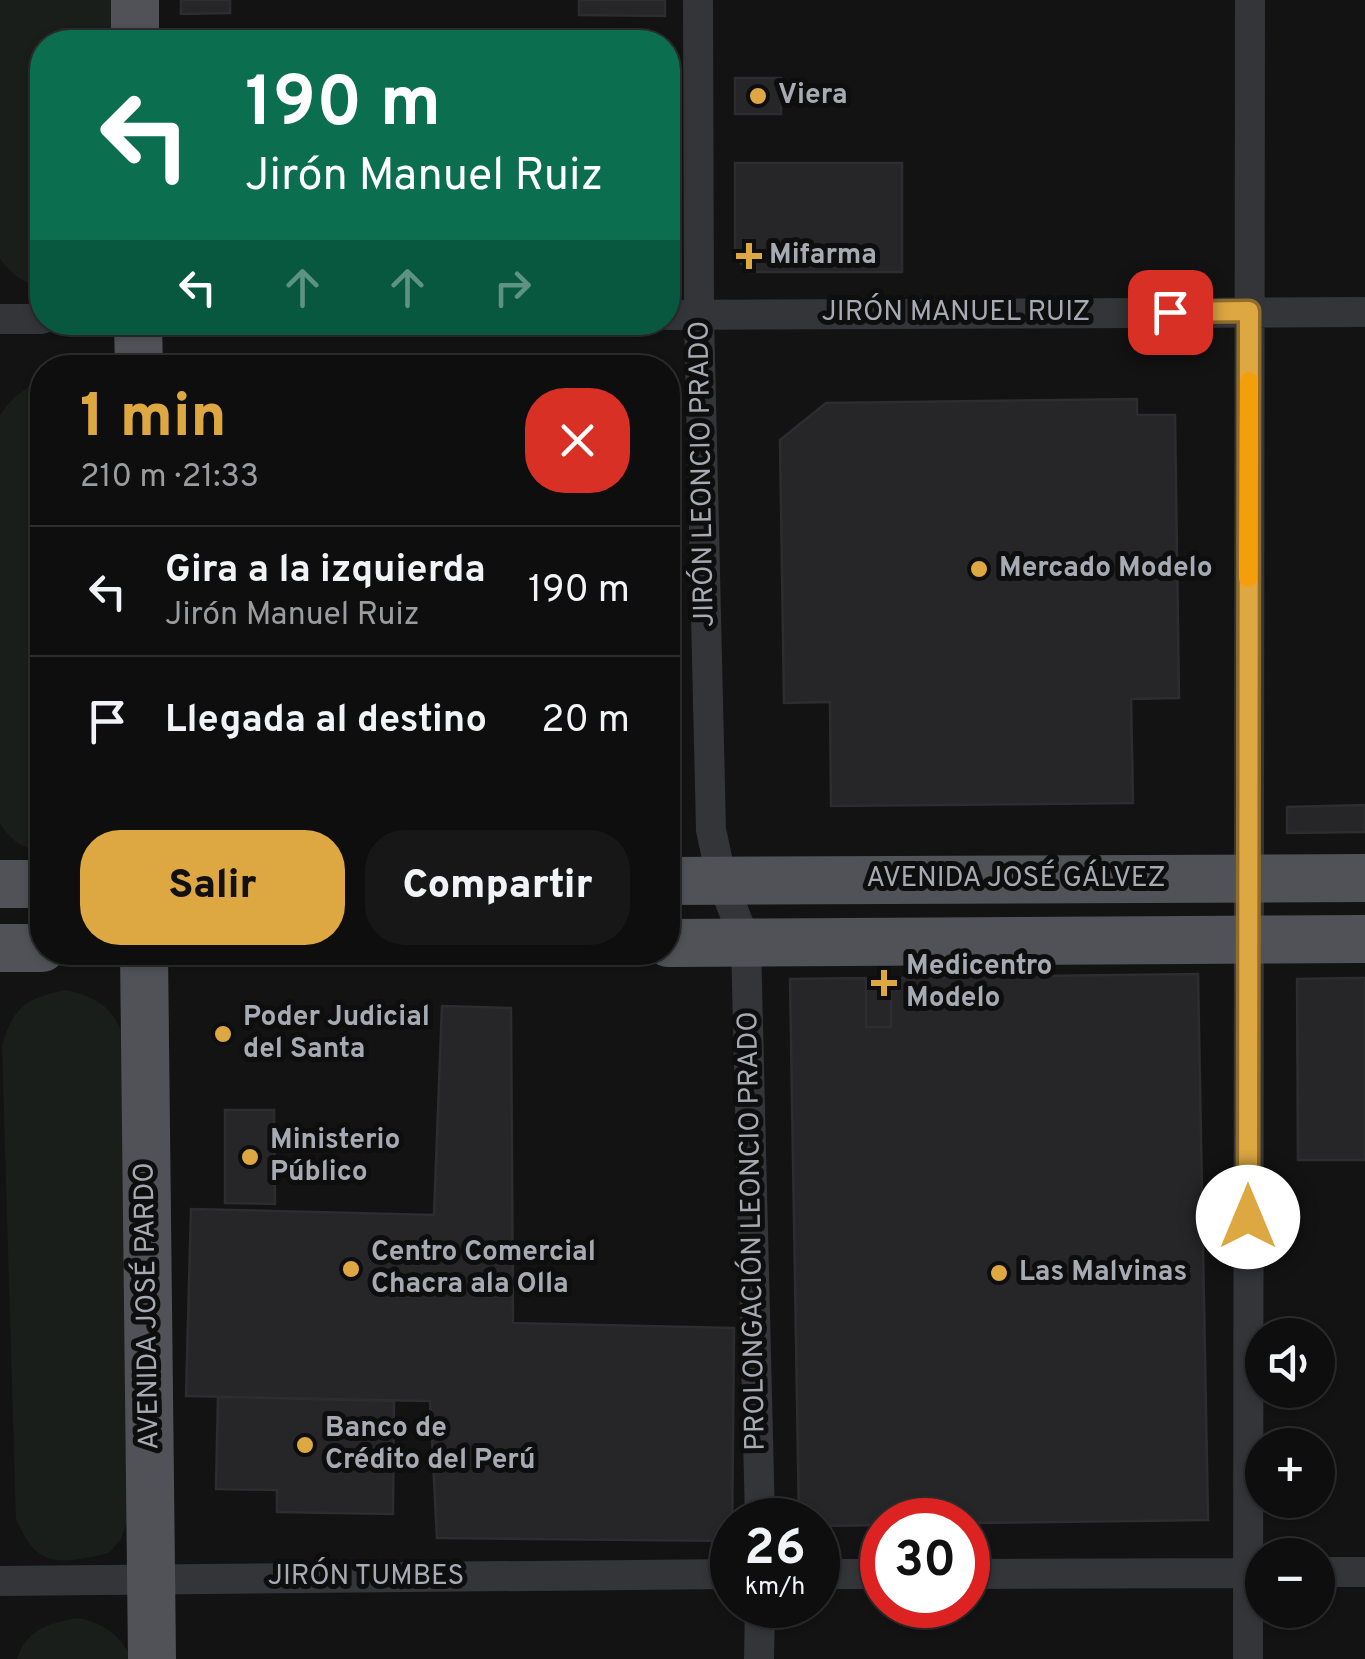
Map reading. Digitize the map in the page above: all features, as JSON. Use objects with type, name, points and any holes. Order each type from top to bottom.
[{"type":"main road","points":[[135,0],[135,30]]},
{"type":"main road","name":"AVENIDA JOSÉ GÁLVEZ","points":[[680,881],[1365,878]]},
{"type":"main road","points":[[0,884],[30,884]]},
{"type":"main road","points":[[680,943],[1365,939]]},
{"type":"main road","points":[[0,948],[30,948]]},
{"type":"main road","name":"AVENIDA JOSÉ PARDO","points":[[144,965],[152,1659]]},
{"type":"street","name":"JIRÓN LEONCIO PRADO","points":[[698,0],[699,314],[711,830],[722,881],[746,943]]},
{"type":"street","points":[[1250,0],[1247,940],[1256,1538]]},
{"type":"street","name":"JIRÓN MANUEL RUIZ","points":[[680,315],[1365,312]]},
{"type":"street","points":[[0,319],[30,318]]},
{"type":"street","name":"PROLONGACIÓN LEONCIO PRADO","points":[[746,943],[759,1498]]},
{"type":"street","points":[[1335,1572],[1365,1572]]},
{"type":"street","points":[[990,1574],[1245,1573]]},
{"type":"street","name":"JIRÓN TUMBES","points":[[0,1581],[710,1574]]},
{"type":"street","points":[[759,1659],[760,1628]]},
{"type":"street","points":[[1248,1659],[1251,1628]]},
{"type":"shaded area","points":[[0,0],[111,0],[111,30],[30,30],[30,283],[0,259]]},
{"type":"shaded area","points":[[30,388],[30,848],[17,843],[0,823],[0,415]]},
{"type":"shaded area","points":[[66,990],[102,1004],[123,1036],[130,1515],[121,1539],[109,1553],[63,1561],[42,1555],[33,1547],[16,1519],[2,1045],[12,1021],[24,1006],[41,996]]},
{"type":"shaded area","points":[[77,1618],[110,1631],[132,1659],[17,1659],[26,1641],[40,1630]]},
{"type":"building","points":[[181,0],[230,0],[230,13],[181,14]]},
{"type":"building","points":[[579,0],[665,0],[665,16],[579,15]]},
{"type":"building","name":"Viera","points":[[735,78],[781,78],[781,114],[735,114]]},
{"type":"building","points":[[735,163],[902,163],[902,272],[750,272],[735,257]]},
{"type":"building","name":"Mercado Modelo","points":[[1137,399],[1137,415],[1175,415],[1179,698],[1131,699],[1133,803],[831,806],[830,702],[784,703],[780,440],[826,403]]},
{"type":"building","points":[[1365,805],[1365,832],[1287,833],[1287,807]]},
{"type":"building","name":"Las Malvinas","points":[[1198,974],[1208,1520],[990,1523],[990,1498],[860,1498],[860,1525],[840,1526],[840,1498],[799,1498],[790,979],[866,978],[866,1027],[891,1027],[891,978]]},
{"type":"building","points":[[866,978],[891,978],[891,1027],[866,1027]]},
{"type":"building","points":[[1365,978],[1365,1160],[1298,1160],[1297,979]]},
{"type":"building","name":"Centro Comercial Chacra ala Olla","points":[[442,1006],[511,1008],[513,1323],[734,1328],[732,1498],[710,1498],[710,1541],[437,1538],[430,1401],[186,1396],[191,1209],[434,1215]]},
{"type":"building","name":"Ministerio Público","points":[[225,1110],[274,1110],[275,1204],[225,1203]]},
{"type":"building","name":"Banco de Crédito del Perú","points":[[218,1397],[394,1401],[393,1514],[277,1512],[277,1490],[216,1489]]},
{"type":"slow traffic","points":[[1248,578],[1249,381]]},
{"type":"place","name":"Viera","points":[[758,96]]},
{"type":"place","name":"Mifarma","points":[[749,256]]},
{"type":"place","name":"Mercado Modelo","points":[[979,569]]},
{"type":"place","name":"Medicentro Modelo","points":[[884,983]]},
{"type":"place","name":"Poder Judicial del Santa","points":[[223,1034]]},
{"type":"place","name":"Ministerio Público","points":[[250,1157]]},
{"type":"place","name":"Centro Comercial Chacra ala Olla","points":[[351,1269]]},
{"type":"place","name":"Las Malvinas","points":[[999,1273]]},
{"type":"place","name":"Banco de Crédito del Perú","points":[[305,1445]]},
{"type":"route","points":[[1170,312],[1249,311],[1248,1217]]}]
